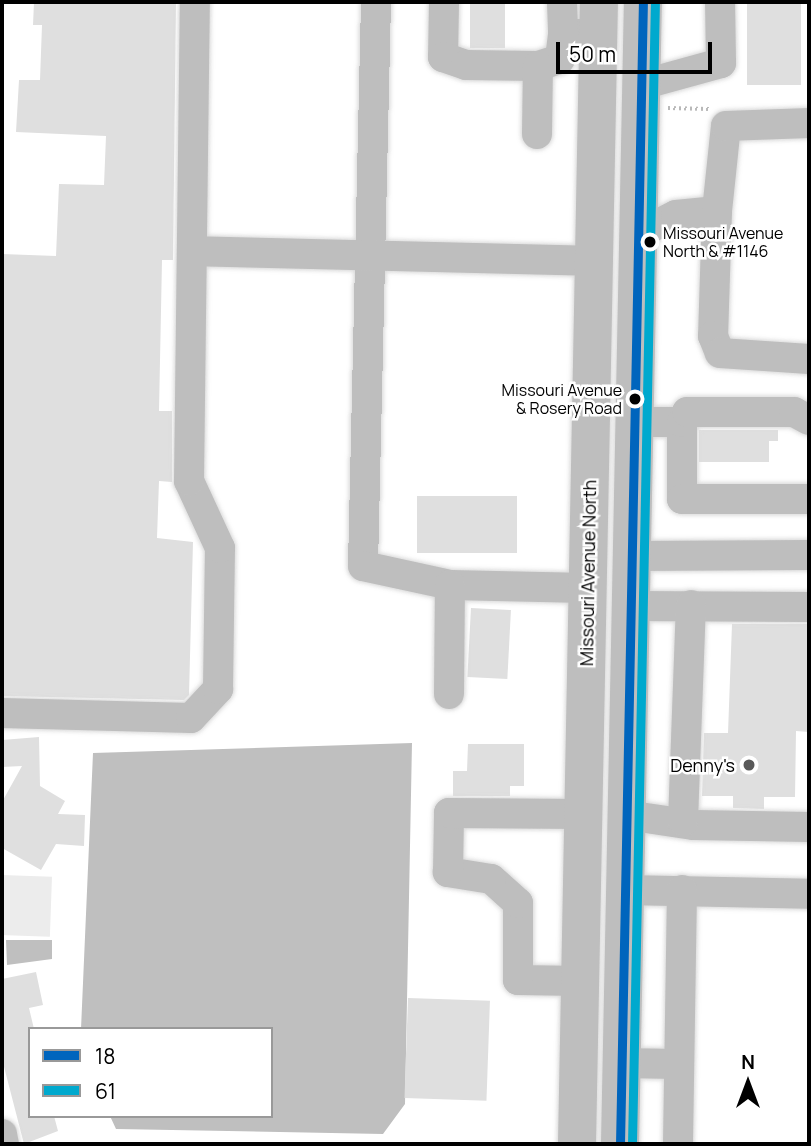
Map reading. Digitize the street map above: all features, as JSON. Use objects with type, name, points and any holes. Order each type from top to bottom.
[{"type":"main road","points":[[620,1144],[643,2]]},
{"type":"main road","name":"Missouri Avenue North","points":[[578,1144],[594,261],[587,23]]},
{"type":"main road","points":[[593,320],[611,342],[610,534],[617,549],[632,556]]},
{"type":"main road","points":[[587,589],[630,620]]},
{"type":"street","points":[[2,713],[191,718],[218,689],[220,548],[189,481],[195,2]]},
{"type":"street","points":[[376,2],[363,566],[450,585],[587,589]]},
{"type":"street","points":[[443,2],[443,57],[466,65],[538,66],[560,58],[587,23],[562,2]]},
{"type":"street","points":[[641,85],[721,63],[720,2]]},
{"type":"street","points":[[537,134],[538,66]]},
{"type":"street","points":[[809,123],[726,126],[714,211],[713,335],[720,354],[809,359]]},
{"type":"street","points":[[638,234],[676,215],[714,211]]},
{"type":"street","points":[[192,251],[594,261]]},
{"type":"street","points":[[809,420],[794,412],[687,412],[682,422],[682,499],[809,499]]},
{"type":"street","points":[[634,422],[682,422]]},
{"type":"street","points":[[632,556],[809,555]]},
{"type":"street","points":[[449,694],[450,585]]},
{"type":"street","points":[[630,620],[691,605],[809,607]]},
{"type":"street","points":[[683,821],[691,605]]},
{"type":"street","points":[[580,981],[519,980],[519,904],[491,879],[448,872],[448,848],[449,813],[583,814]]},
{"type":"street","points":[[626,815],[683,821],[809,827]]},
{"type":"street","points":[[625,890],[809,894]]},
{"type":"street","points":[[678,1144],[682,890]]},
{"type":"street","points":[[620,1063],[679,1064]]},
{"type":"street","points":[[2,1134],[4,1144]]},
{"type":"shaded area","points":[[412,743],[405,1104],[383,1134],[116,1129],[111,1118],[273,1118],[273,1027],[81,1027],[93,753]]},
{"type":"shaded area","points":[[2,875],[52,877],[50,937],[2,935]]},
{"type":"shaded area","points":[[6,940],[52,940],[52,959],[7,965]]},
{"type":"building","points":[[34,2],[176,2],[173,260],[162,260],[159,411],[172,411],[172,482],[159,481],[157,538],[193,542],[189,695],[184,700],[2,696],[2,254],[56,256],[59,184],[104,185],[106,136],[16,132],[19,80],[40,80],[42,25],[33,25]]},
{"type":"building","points":[[470,2],[505,2],[505,48],[470,48]]},
{"type":"building","points":[[747,2],[801,2],[801,85],[747,85]]},
{"type":"building","points":[[699,430],[778,430],[778,441],[769,441],[769,462],[699,462]]},
{"type":"building","points":[[417,496],[517,496],[517,553],[417,553]]},
{"type":"building","points":[[471,608],[511,610],[507,679],[467,677]]},
{"type":"building","points":[[732,624],[809,624],[809,732],[796,731],[795,797],[764,797],[764,809],[733,808],[733,796],[702,796],[704,733],[728,733]]},
{"type":"building","points":[[39,737],[40,786],[65,801],[58,814],[85,815],[84,846],[56,844],[41,870],[2,848],[2,802],[22,766],[2,767],[2,740]]},
{"type":"building","points":[[468,744],[524,744],[524,786],[510,786],[510,796],[453,796],[453,771],[467,771]]},
{"type":"building","points":[[36,972],[43,1005],[29,1008],[34,1027],[28,1027],[28,1118],[55,1118],[58,1131],[24,1144],[2,1059],[2,979]]},
{"type":"building","points":[[408,998],[490,1001],[486,1101],[405,1098]]},
{"type":"transit line","name":"18","points":[[620,1144],[643,2]]},
{"type":"transit line","name":"61","points":[[632,1144],[655,2]]},
{"type":"place","name":"Missouri Avenue North & #1146","points":[[650,242]]},
{"type":"place","name":"Missouri Avenue & Rosery Road","points":[[635,399]]},
{"type":"place","name":"Denny's","points":[[749,765]]}]
